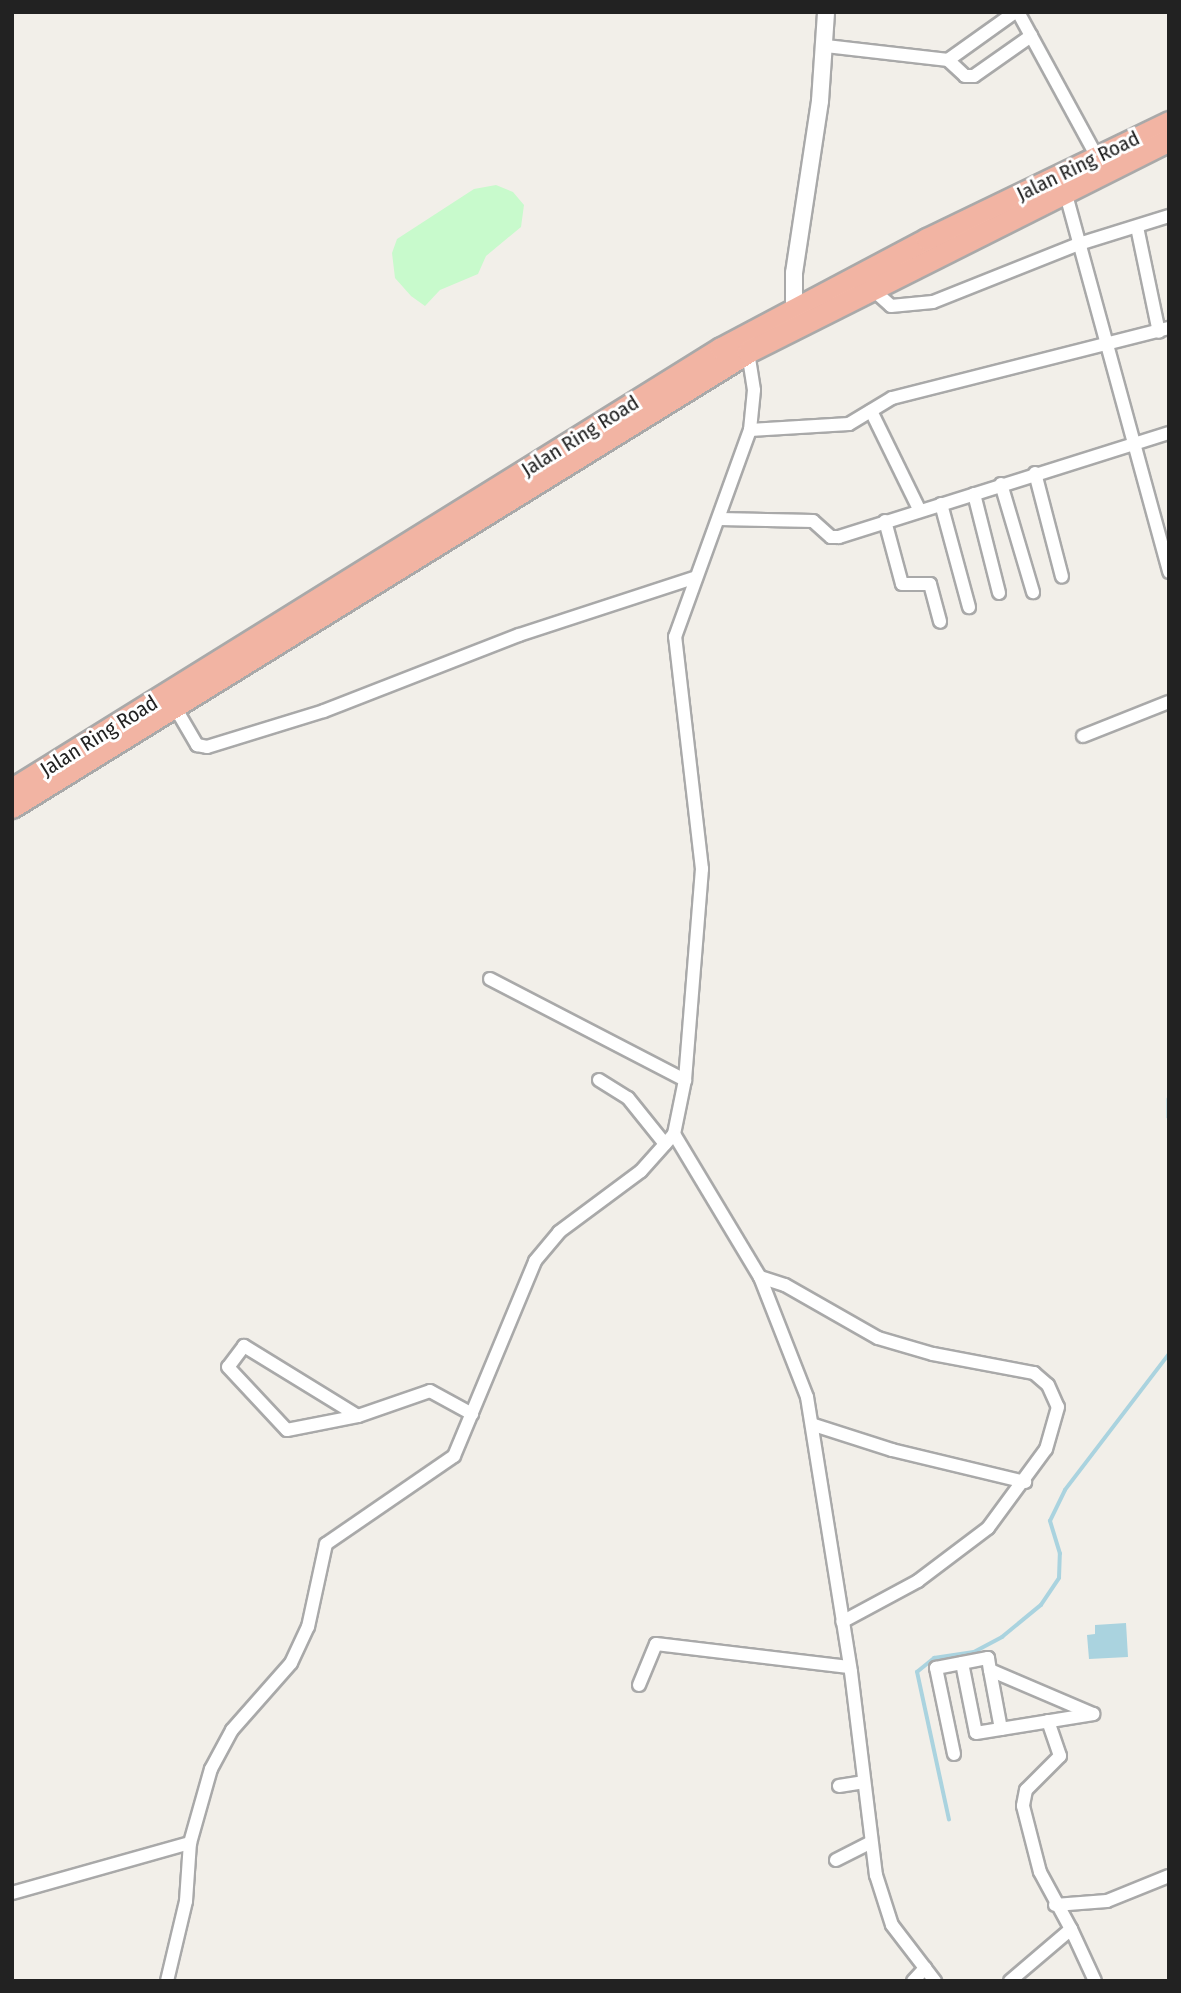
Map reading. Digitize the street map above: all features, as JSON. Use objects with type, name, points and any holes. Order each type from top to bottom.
[{"type":"highway","name":"Jalan Ring Road","points":[[12,807],[85,756],[698,363],[794,309],[1169,121]]},
{"type":"highway","name":"Jalan Ring Road","points":[[12,789],[85,756],[176,709],[747,352],[870,287],[1067,198],[1169,141]]},
{"type":"street","points":[[794,309],[794,273],[826,46],[826,12]]},
{"type":"street","points":[[948,60],[1022,15],[1097,157]]},
{"type":"street","points":[[826,46],[948,60],[965,76],[974,76],[1031,36]]},
{"type":"street","points":[[1067,198],[1132,445],[1166,553],[1169,572]]},
{"type":"street","points":[[870,287],[891,306],[916,305],[978,288],[1078,238],[1137,226],[1169,216]]},
{"type":"street","points":[[750,430],[849,424],[909,393],[1108,346],[1164,330],[1137,226]]},
{"type":"street","points":[[167,1981],[187,1901],[190,1843],[217,1754],[291,1663],[300,1644],[326,1544],[444,1465],[461,1446],[535,1261],[545,1245],[641,1171],[669,1139],[685,1080],[702,869],[675,647],[679,617],[720,519],[750,430],[754,390],[747,352]]},
{"type":"street","points":[[871,411],[920,510]]},
{"type":"street","points":[[720,519],[813,521],[831,537],[839,537],[1035,473],[1169,433]]},
{"type":"street","points":[[1035,473],[1062,577]]},
{"type":"street","points":[[1001,484],[1033,592]]},
{"type":"street","points":[[974,494],[999,593]]},
{"type":"street","points":[[941,504],[969,607]]},
{"type":"street","points":[[885,522],[902,584],[930,584],[940,622]]},
{"type":"street","points":[[176,709],[197,745],[207,747],[324,711],[519,635],[696,577]]},
{"type":"street","points":[[1083,736],[1169,702]]},
{"type":"street","points":[[490,979],[685,1080]]},
{"type":"street","points":[[599,1080],[628,1098],[669,1139],[760,1277],[814,1425],[872,1842],[889,1918],[935,1981]]},
{"type":"street","points":[[760,1277],[785,1285],[878,1338],[1042,1378],[1054,1394],[1055,1425],[1046,1449],[1005,1509],[963,1551],[842,1622]]},
{"type":"street","points":[[358,1416],[244,1346],[228,1367],[287,1430],[358,1416],[430,1391],[472,1414]]},
{"type":"street","points":[[814,1425],[892,1450],[1025,1482]]},
{"type":"street","points":[[639,1685],[656,1644],[850,1669]]},
{"type":"street","points":[[954,1754],[936,1668],[988,1658],[1001,1729]]},
{"type":"street","points":[[962,1662],[976,1732],[1093,1714],[990,1670]]},
{"type":"street","points":[[1048,1721],[1060,1756],[1023,1796],[1040,1872],[1095,1981]]},
{"type":"street","points":[[839,1786],[863,1782]]},
{"type":"street","points":[[836,1860],[872,1842]]},
{"type":"street","points":[[12,1894],[190,1843]]},
{"type":"street","points":[[1055,1905],[1107,1901],[1169,1876]]},
{"type":"street","points":[[1010,1981],[1071,1929]]},
{"type":"street","points":[[913,1981],[925,1968]]},
{"type":"green space","points":[[496,185],[513,192],[524,205],[521,227],[486,256],[478,274],[440,290],[425,306],[411,296],[395,278],[392,253],[397,239],[474,189]]},
{"type":"water","points":[[1126,1623],[1128,1657],[1089,1659],[1087,1635],[1095,1634],[1095,1625]]},
{"type":"waterway","points":[[1169,1099],[1169,1117]]},
{"type":"waterway","points":[[949,1820],[917,1672],[934,1658],[974,1652],[1002,1637],[1041,1605],[1059,1578],[1060,1554],[1050,1521],[1065,1490],[1169,1354]]}]
